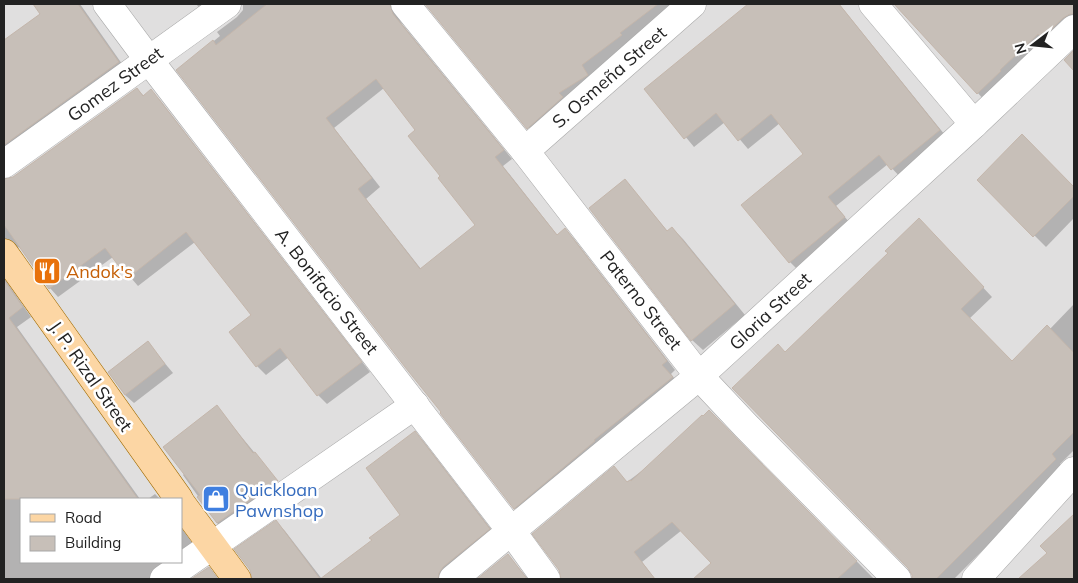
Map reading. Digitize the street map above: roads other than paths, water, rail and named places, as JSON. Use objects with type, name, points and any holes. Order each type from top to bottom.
[{"type":"main road","name":"J. P. Rizal Street","points":[[4,253],[178,498]]},
{"type":"main road","points":[[182,504],[237,579]]},
{"type":"street","name":"A. Bonifacio Street","points":[[108,4],[148,60],[415,405],[546,579]]},
{"type":"street","name":"Gomez Street","points":[[4,164],[227,4]]},
{"type":"street","name":"Paterno Street","points":[[405,4],[525,151],[699,376],[897,579]]},
{"type":"street","name":"S. Osmeña Street","points":[[525,151],[692,4]]},
{"type":"street","points":[[873,4],[974,124]]},
{"type":"street","name":"Gloria Street","points":[[453,579],[699,376],[974,124],[1074,29]]},
{"type":"street","points":[[164,579],[415,405]]},
{"type":"street","points":[[976,579],[1074,470]]},
{"type":"place","name":"Andok's","points":[[47,271]]},
{"type":"place","name":"Quickloan Pawnshop","points":[[216,499]]}]
